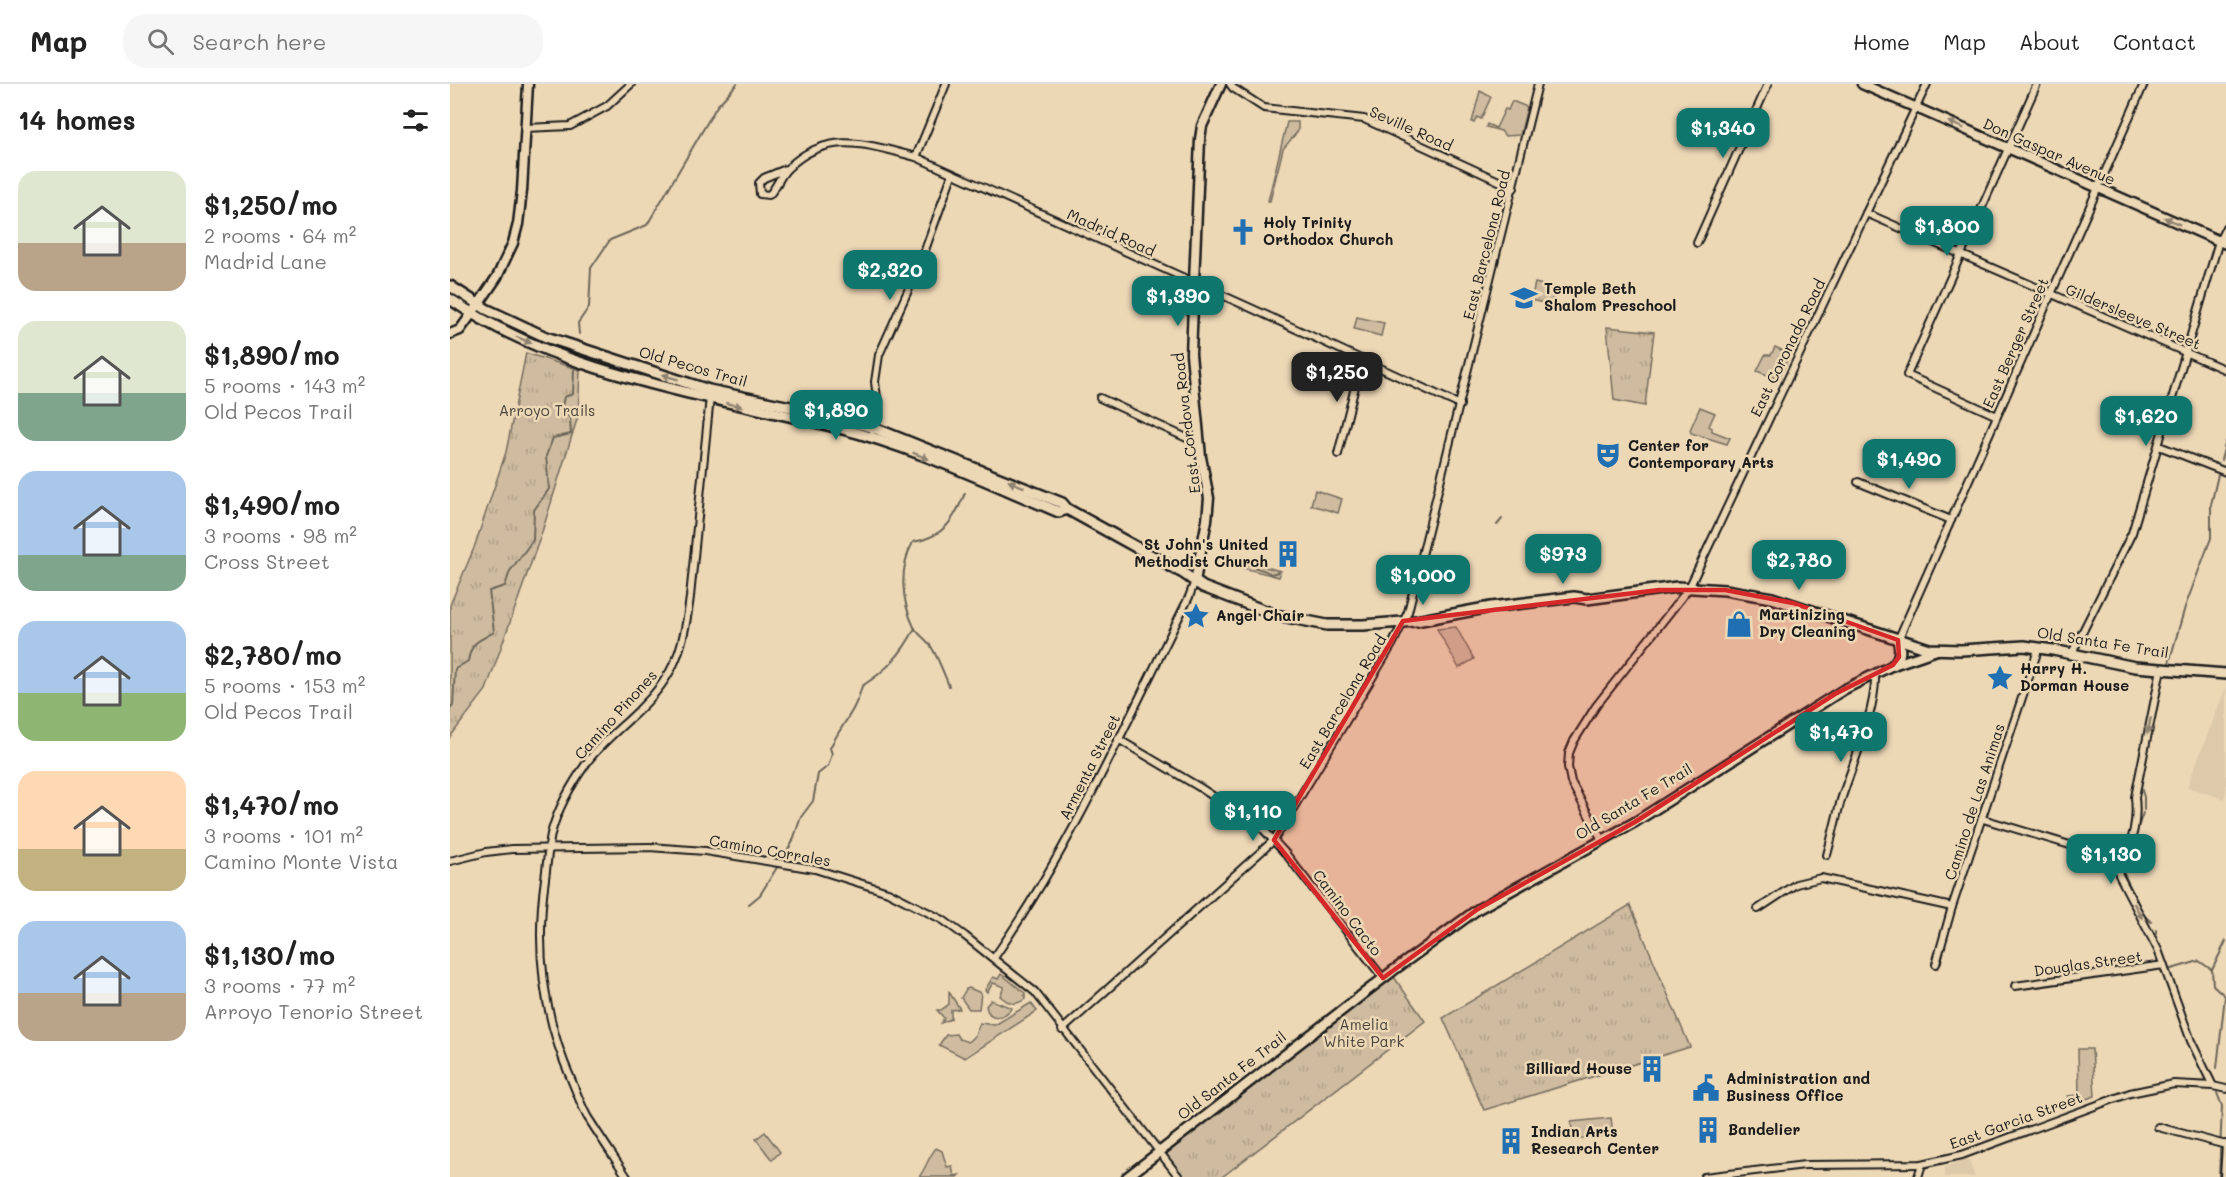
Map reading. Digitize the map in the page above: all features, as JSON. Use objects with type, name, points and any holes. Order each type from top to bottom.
[{"type":"main road","name":"Old Pecos Trail","points":[[450,286],[478,305],[546,337],[710,395]]},
{"type":"main road","name":"Old Pecos Trail","points":[[450,298],[472,314],[542,348],[710,395],[815,412],[1050,497],[1203,587],[1270,613],[1327,625],[1347,626],[1403,621],[1574,597],[1587,599],[1677,587],[1749,593],[1782,600],[1898,640],[1937,650]]},
{"type":"main road","points":[[1893,665],[1901,650],[1898,640]]},
{"type":"main road","name":"Old Santa Fe Trail","points":[[1937,650],[2014,646],[2072,653],[2135,667],[2226,674]]},
{"type":"street","points":[[450,334],[458,331],[497,277],[516,233],[522,191],[528,84]]},
{"type":"street","points":[[525,128],[570,126],[607,106],[631,84]]},
{"type":"street","points":[[916,157],[946,84]]},
{"type":"street","name":"East Cordova Road","points":[[1195,581],[1209,510],[1191,354],[1200,139],[1202,126],[1221,84]]},
{"type":"street","name":"Seville Road","points":[[1230,84],[1264,108],[1364,119],[1514,188]]},
{"type":"street","name":"East Barcelona Road","points":[[1062,1030],[1274,840],[1392,645],[1408,612],[1538,84]]},
{"type":"street","points":[[1697,243],[1768,84]]},
{"type":"street","name":"Don Gaspar Avenue","points":[[1862,84],[2223,243]]},
{"type":"street","name":"East Coronado Road","points":[[1602,840],[1571,782],[1568,767],[1569,753],[1583,724],[1596,706],[1689,588],[1927,84]]},
{"type":"street","points":[[1997,416],[1907,375],[2037,84]]},
{"type":"street","name":"East Berger Street","points":[[1898,640],[2144,84]]},
{"type":"street","name":"Madrid Road","points":[[786,169],[808,153],[846,142],[916,157],[1460,405]]},
{"type":"street","points":[[786,169],[769,195],[760,194],[759,183],[764,178],[786,169]]},
{"type":"street","points":[[873,432],[878,405],[875,382],[879,355],[920,264],[952,175]]},
{"type":"street","name":"Gildersleeve Street","points":[[1866,213],[2226,370]]},
{"type":"street","points":[[2072,653],[2132,533],[2186,353],[2223,243],[2226,227]]},
{"type":"street","points":[[1338,454],[1362,359]]},
{"type":"street","name":"Camino Pinones","points":[[627,1177],[586,1114],[562,1058],[546,1003],[540,961],[540,924],[549,848],[552,832],[562,806],[587,762],[651,697],[674,667],[679,654],[686,629],[690,597],[710,395]]},
{"type":"street","points":[[1100,398],[1191,440],[1200,441]]},
{"type":"street","points":[[2159,446],[2226,472]]},
{"type":"street","points":[[1858,482],[1951,520]]},
{"type":"street","name":"Armenta Street","points":[[994,958],[1042,883],[1118,739],[1195,581]]},
{"type":"street","name":"Camino de Las Animas","points":[[1936,964],[1952,907],[2038,648]]},
{"type":"street","name":"Old Santa Fe Trail","points":[[1126,1177],[1383,978],[1478,909],[1640,819],[1835,694],[1893,665],[1937,650]]},
{"type":"street","points":[[2162,669],[2135,797],[2137,814],[2134,831],[2118,867],[2119,875],[2158,950],[2191,1041],[2213,1086]]},
{"type":"street","points":[[1827,855],[1841,801],[1864,730],[1875,674]]},
{"type":"street","name":"Camino Cacto","points":[[1118,739],[1199,787],[1263,829],[1383,978]]},
{"type":"street","points":[[1983,819],[2090,851]]},
{"type":"street","name":"Camino Corrales","points":[[450,861],[486,852],[549,848],[649,847],[705,851],[815,869],[888,892],[943,920],[1035,992],[1062,1030],[1179,1177]]},
{"type":"street","points":[[1758,909],[1796,884],[1821,878],[1952,907]]},
{"type":"street","name":"Douglas Street","points":[[2015,986],[2164,965]]},
{"type":"street","name":"East Garcia Street","points":[[1704,1177],[1805,1165],[1922,1164],[1962,1155],[2130,1093],[2174,1084],[2226,1089]]},
{"type":"street","points":[[2158,1127],[2226,1145],[2224,1177]]},
{"type":"street","points":[[1918,1177],[1922,1164]]},
{"type":"highlighted area","points":[[1659,590],[1725,590],[1793,603],[1898,640],[1899,657],[1893,665],[1835,694],[1635,822],[1478,909],[1383,978],[1274,840],[1403,621]]},
{"type":"shaded area","points":[[2226,687],[2226,792],[2224,799],[2187,787]]},
{"type":"shaded area","points":[[1968,1158],[1975,1177],[1945,1177],[1945,1167]]},
{"type":"green space","points":[[1480,91],[1491,97],[1481,119],[1477,117],[1474,123],[1472,122]]},
{"type":"green space","points":[[1512,101],[1527,107],[1520,135],[1505,136],[1501,131],[1486,127],[1487,124],[1496,128],[1505,109],[1508,110]]},
{"type":"green space","points":[[1287,122],[1298,122],[1298,131],[1283,149],[1270,201],[1268,201]]},
{"type":"green space","points":[[1535,283],[1555,288],[1551,305],[1531,300]]},
{"type":"green space","points":[[1357,317],[1384,323],[1381,336],[1354,329]]},
{"type":"green space","points":[[1607,327],[1654,332],[1645,406],[1614,400]]},
{"type":"green space","points":[[1775,347],[1790,354],[1778,379],[1757,371],[1765,355],[1771,355]]},
{"type":"green space","name":"Arroyo Trails","points":[[526,353],[580,370],[578,416],[542,532],[486,690],[450,737],[450,605],[474,548],[506,452]]},
{"type":"green space","points":[[1700,407],[1715,413],[1709,426],[1712,431],[1730,438],[1727,444],[1691,433],[1690,430]]},
{"type":"green space","points":[[1315,490],[1342,499],[1338,513],[1311,505]]},
{"type":"green space","points":[[1241,557],[1246,558],[1246,562],[1281,571],[1279,577],[1239,567]]},
{"type":"green space","points":[[1456,627],[1474,659],[1459,668],[1437,629]]},
{"type":"green space","points":[[1630,905],[1690,1047],[1484,1110],[1443,1018]]},
{"type":"green space","points":[[1001,974],[1025,993],[1025,999],[1016,1003],[1006,1001],[1000,996],[1004,987],[993,983],[987,992],[985,990],[993,977],[998,979]]},
{"type":"green space","name":"Amelia White Park","points":[[1394,977],[1425,1021],[1222,1177],[1183,1177],[1167,1158],[1167,1151]]},
{"type":"green space","points":[[969,988],[981,993],[979,1009],[969,1009],[961,998]]},
{"type":"green space","points":[[949,992],[960,1009],[951,1010],[951,1019],[941,1023],[944,1018],[937,1010],[949,1004]]},
{"type":"green space","points":[[991,1000],[1012,1008],[1001,1016],[993,1016],[986,1006]]},
{"type":"green space","points":[[1031,1003],[1037,1011],[965,1058],[939,1045],[946,1035],[956,1034],[959,1039],[968,1042],[975,1035],[980,1023],[995,1025]]},
{"type":"green space","points":[[2078,1049],[2092,1049],[2095,1096],[2068,1105],[2068,1096],[2079,1095]]},
{"type":"green space","points":[[1611,1118],[1613,1135],[1573,1139],[1571,1122]]},
{"type":"green space","points":[[765,1132],[780,1152],[772,1160],[756,1139]]},
{"type":"green space","points":[[936,1148],[942,1151],[947,1167],[952,1166],[954,1176],[959,1175],[957,1177],[919,1177]]},
{"type":"waterway","points":[[579,334],[578,323],[589,307],[591,268],[610,240],[647,225],[717,106],[737,84]]},
{"type":"waterway","points":[[450,708],[453,705],[455,669],[468,661],[476,642],[494,632],[489,591],[505,586],[510,571],[533,540],[534,510],[549,489],[546,456],[553,438],[571,434],[570,419],[562,406],[564,397],[573,394],[574,370]]},
{"type":"waterway","points":[[2221,460],[2226,441]]},
{"type":"waterway","points":[[2169,663],[2185,607],[2211,538],[2211,505],[2220,466]]},
{"type":"waterway","points":[[949,686],[932,648],[916,630],[910,617],[903,584],[905,562],[913,542],[933,536],[947,526],[965,493]]},
{"type":"waterway","points":[[1497,525],[1502,519]]},
{"type":"waterway","points":[[1244,561],[1271,574],[1278,572]]},
{"type":"waterway","points":[[749,904],[760,895],[792,843],[801,817],[813,801],[818,774],[828,766],[832,754],[830,748],[852,711],[862,686],[893,661],[915,628]]},
{"type":"waterway","points":[[2151,734],[2163,675]]},
{"type":"waterway","points":[[2140,784],[2144,797],[2144,810]]},
{"type":"waterway","points":[[2132,845],[2143,813]]},
{"type":"waterway","points":[[2129,853],[2122,870],[2144,915],[2151,922]]},
{"type":"waterway","points":[[2156,937],[2159,945]]},
{"type":"waterway","points":[[2212,970],[2226,941]]},
{"type":"waterway","points":[[2168,970],[2199,961],[2212,970],[2213,985],[2225,996],[2217,1068]]},
{"type":"waterway","points":[[2217,1093],[2222,1106],[2219,1177]]},
{"type":"place","name":"Holy Trinity Orthodox Church","points":[[1243,232]]},
{"type":"place","name":"Temple Beth Shalom Preschool","points":[[1524,298]]},
{"type":"place","name":"Center for Contemporary Arts","points":[[1608,455]]},
{"type":"place","name":"St John's United Methodist Church","points":[[1288,554]]},
{"type":"place","name":"Angel Chair","points":[[1196,616]]},
{"type":"place","name":"Martinizing Dry Cleaning","points":[[1739,624]]},
{"type":"place","name":"Harry H. Dorman House","points":[[2000,678]]},
{"type":"place","name":"Billiard House","points":[[1652,1069]]},
{"type":"place","name":"Administration and Business Office","points":[[1706,1088]]},
{"type":"place","name":"Bandelier","points":[[1708,1130]]},
{"type":"place","name":"Indian Arts Research Center","points":[[1511,1141]]}]
